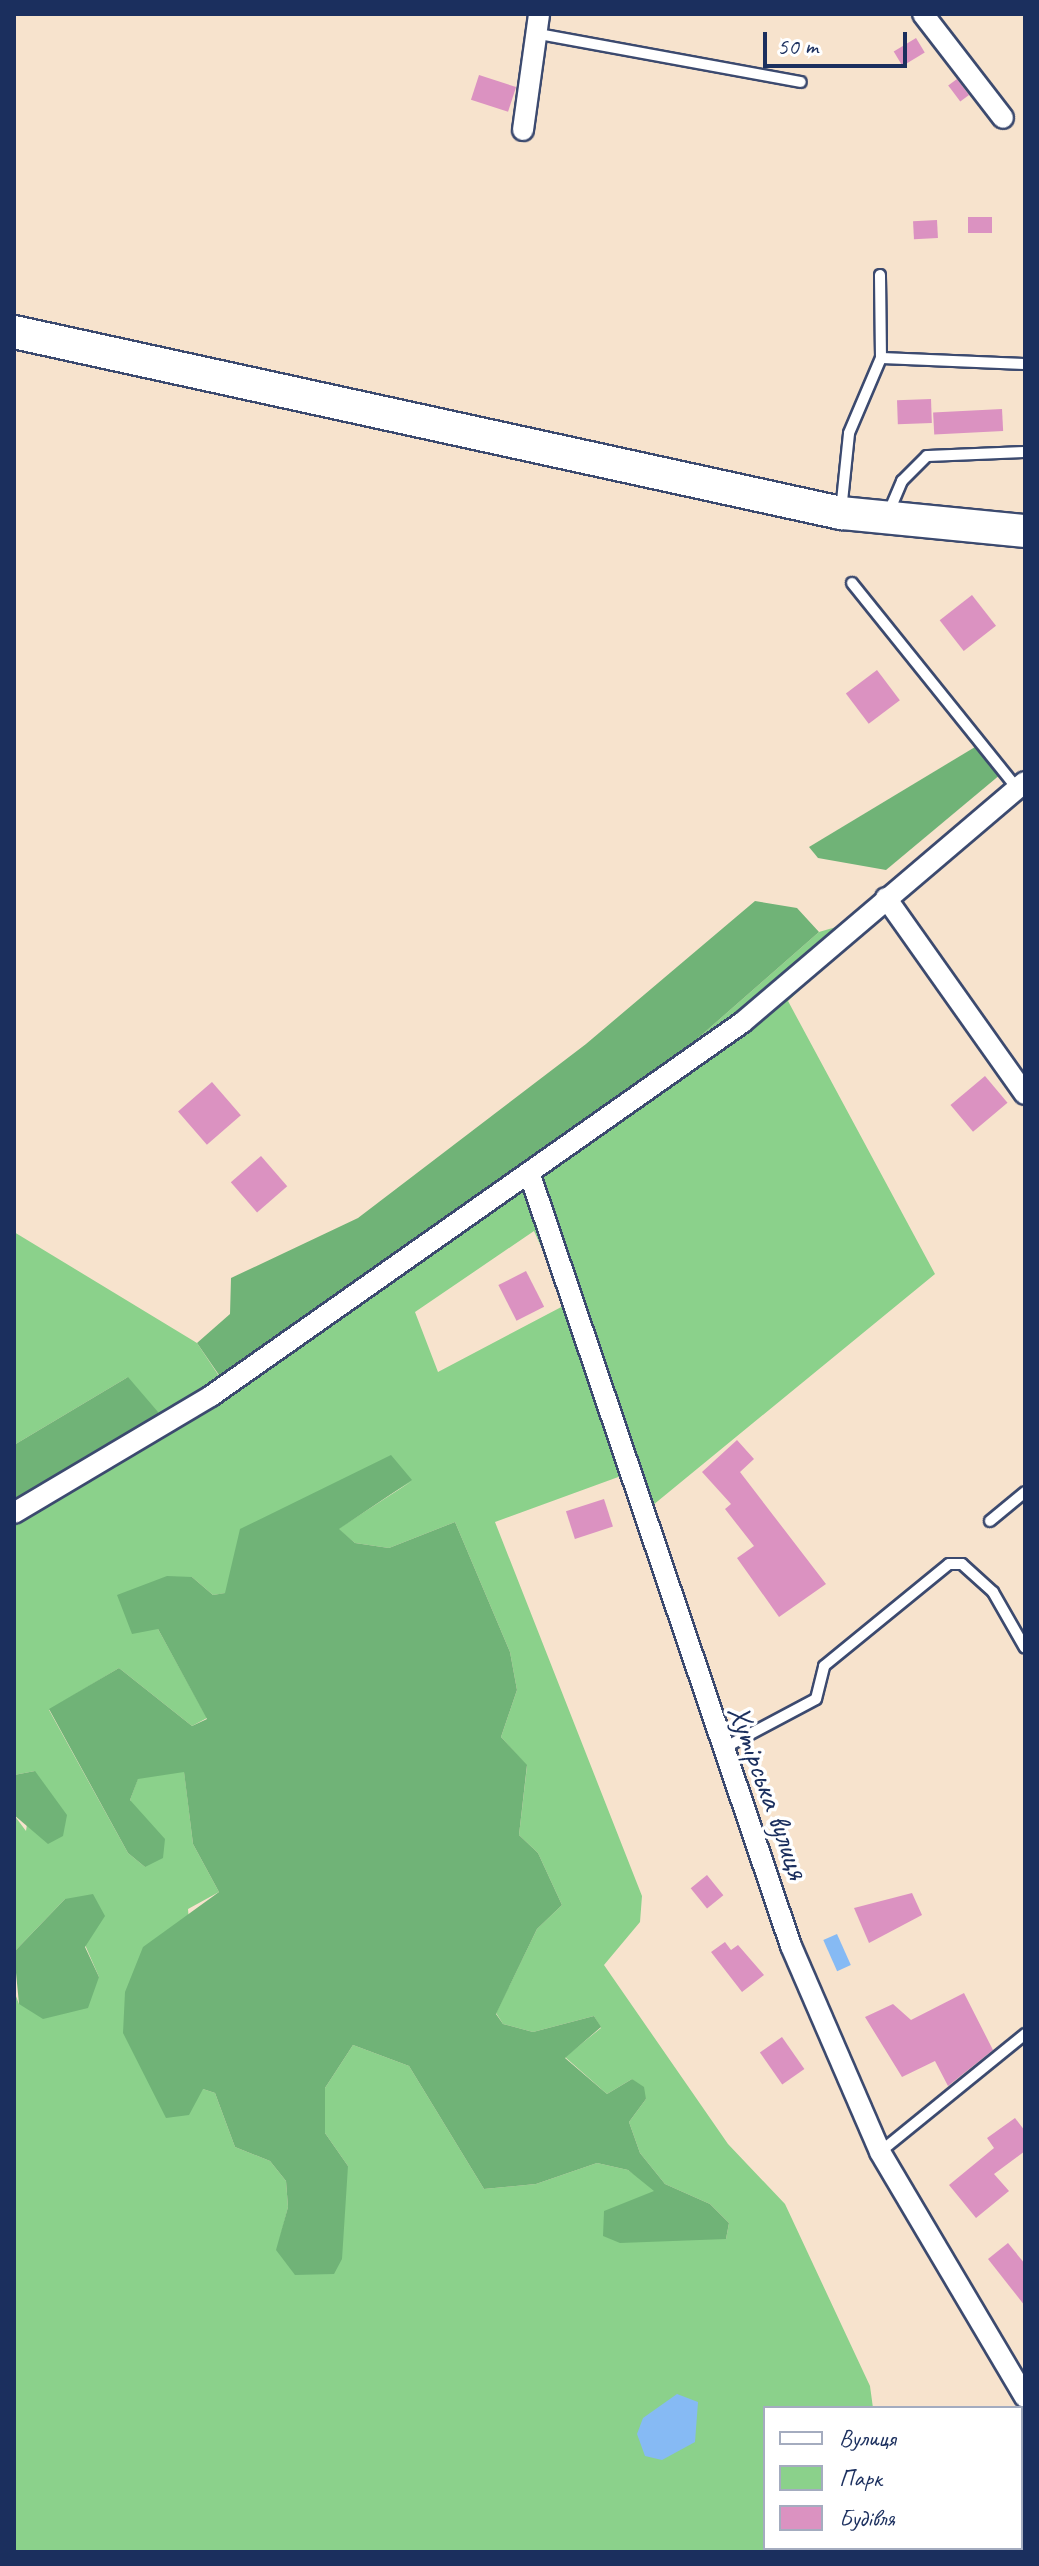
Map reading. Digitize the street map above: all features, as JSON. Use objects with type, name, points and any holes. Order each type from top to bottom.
[{"type":"main road","points":[[14,332],[841,513],[1025,531]]},
{"type":"street","points":[[923,14],[1003,118]]},
{"type":"street","points":[[523,130],[539,24]]},
{"type":"street","points":[[14,1513],[211,1396],[530,1175],[743,1022],[1021,785]]},
{"type":"street","points":[[886,898],[1025,1094]]},
{"type":"street","name":"Хутірська вулиця","points":[[530,1175],[720,1751],[791,1946],[880,2152],[1019,2372],[1025,2397]]},
{"type":"lane","points":[[539,24],[801,82]]},
{"type":"lane","points":[[841,513],[849,433],[881,358],[880,275]]},
{"type":"lane","points":[[881,358],[1025,364]]},
{"type":"lane","points":[[886,518],[902,481],[927,456],[1025,452]]},
{"type":"lane","points":[[852,583],[1021,785]]},
{"type":"lane","points":[[990,1521],[1025,1492]]},
{"type":"lane","points":[[720,1751],[816,1699],[824,1666],[949,1564],[962,1564],[993,1592],[1025,1648]]},
{"type":"lane","points":[[880,2152],[1025,2034]]},
{"type":"green space","points":[[985,741],[1007,769],[886,870],[818,858],[809,847]]},
{"type":"green space","points":[[755,901],[797,908],[819,932],[551,1167],[230,1391],[197,1343],[230,1314],[231,1278],[358,1218],[586,1044]]},
{"type":"green space","points":[[880,914],[788,1001],[935,1274],[636,1519],[621,1476],[495,1522],[642,1896],[640,1922],[604,1965],[728,2144],[785,2204],[870,2386],[873,2406],[763,2406],[763,2550],[875,2552],[14,2552],[14,1991],[19,2004],[99,1977],[65,1899],[14,1952],[14,1815],[26,1831],[35,1771],[14,1775],[14,1522],[128,1377],[14,1445],[14,1232],[197,1343],[229,1391],[551,1167],[819,932]],"holes":[[[534,1231],[567,1304],[438,1372],[415,1312]],[[412,1481],[338,1529],[355,1543],[389,1548],[455,1522],[510,1652],[517,1690],[501,1737],[527,1766],[519,1835],[538,1853],[562,1905],[537,1929],[496,2013],[503,2024],[533,2032],[594,2016],[601,2028],[565,2057],[607,2094],[632,2079],[646,2099],[629,2122],[640,2153],[665,2184],[710,2204],[729,2223],[726,2239],[628,2170],[597,2163],[536,2184],[484,2189],[409,2066],[353,2045],[325,2088],[325,2133],[348,2166],[277,2250],[288,2207],[286,2181],[270,2161],[235,2147],[215,2093],[203,2089],[188,1909],[219,1892],[193,1844],[184,1771],[138,1778],[130,1800],[146,1827],[145,1867],[128,1853],[49,1710],[119,1668],[192,1726],[207,1718],[158,1629],[192,1577],[213,1595],[226,1593]]]},
{"type":"green space","points":[[128,1377],[158,1412],[156,1439],[14,1522],[14,1445]]},
{"type":"green space","points":[[391,1455],[412,1480],[339,1529],[355,1543],[389,1548],[455,1522],[510,1652],[517,1690],[501,1737],[527,1765],[519,1835],[538,1853],[562,1905],[537,1929],[496,2014],[503,2024],[533,2032],[594,2016],[601,2027],[565,2058],[607,2094],[632,2079],[644,2087],[646,2099],[629,2122],[640,2153],[665,2184],[710,2204],[729,2223],[726,2239],[620,2243],[603,2236],[604,2211],[654,2191],[628,2170],[597,2163],[536,2184],[484,2189],[409,2066],[353,2045],[325,2088],[325,2133],[348,2166],[342,2259],[334,2274],[295,2275],[276,2250],[288,2207],[286,2181],[270,2161],[235,2147],[215,2093],[203,2089],[189,2115],[166,2118],[123,2033],[125,1992],[143,1947],[219,1892],[193,1844],[184,1772],[138,1779],[130,1800],[165,1839],[163,1858],[145,1867],[128,1853],[49,1709],[119,1668],[192,1726],[207,1719],[158,1629],[132,1634],[117,1595],[167,1576],[192,1577],[213,1595],[225,1593],[240,1529]]},
{"type":"green space","points":[[35,1771],[67,1815],[63,1836],[48,1844],[14,1815],[14,1775]]},
{"type":"green space","points":[[93,1894],[105,1916],[85,1947],[99,1977],[88,2008],[43,2019],[19,2004],[14,1952],[65,1899]]},
{"type":"water","points":[[837,1934],[851,1965],[837,1971],[823,1940]]},
{"type":"water","points":[[677,2394],[698,2402],[695,2442],[662,2460],[645,2456],[637,2434],[643,2418]]},
{"type":"building","points":[[916,38],[925,53],[902,66],[894,51]]},
{"type":"building","points":[[479,75],[516,87],[508,112],[471,100]]},
{"type":"building","points":[[957,79],[969,95],[960,102],[948,86]]},
{"type":"building","points":[[968,217],[992,217],[992,233],[968,233]]},
{"type":"building","points":[[937,220],[938,238],[914,239],[913,221]]},
{"type":"building","points":[[931,399],[932,423],[898,424],[897,400]]},
{"type":"building","points":[[1002,409],[1003,431],[934,435],[933,413]]},
{"type":"building","points":[[972,595],[996,626],[964,651],[940,620]]},
{"type":"building","points":[[877,670],[900,700],[869,724],[846,693]]},
{"type":"building","points":[[985,1076],[1007,1103],[973,1132],[951,1105]]},
{"type":"building","points":[[212,1082],[241,1115],[207,1145],[178,1112]]},
{"type":"building","points":[[261,1156],[287,1186],[257,1212],[231,1182]]},
{"type":"building","points":[[526,1271],[544,1307],[517,1321],[498,1285]]},
{"type":"building","points":[[737,1440],[754,1459],[740,1472],[826,1584],[779,1617],[737,1558],[754,1546],[725,1509],[731,1504],[702,1472]]},
{"type":"building","points":[[604,1499],[613,1527],[575,1539],[566,1511]]},
{"type":"building","points":[[707,1875],[723,1895],[707,1908],[691,1888]]},
{"type":"building","points":[[912,1893],[922,1915],[869,1943],[854,1908]]},
{"type":"building","points":[[725,1942],[731,1950],[738,1945],[764,1975],[742,1992],[711,1952]]},
{"type":"building","points":[[964,1993],[993,2050],[948,2086],[935,2061],[902,2077],[865,2017],[893,2004],[911,2020]]},
{"type":"building","points":[[782,2037],[804,2069],[782,2084],[760,2052]]},
{"type":"building","points":[[1015,2118],[1025,2131],[1025,2151],[994,2174],[1009,2191],[976,2218],[949,2185],[994,2148],[987,2138]]},
{"type":"building","points":[[1008,2243],[1025,2264],[1025,2306],[988,2259]]}]
